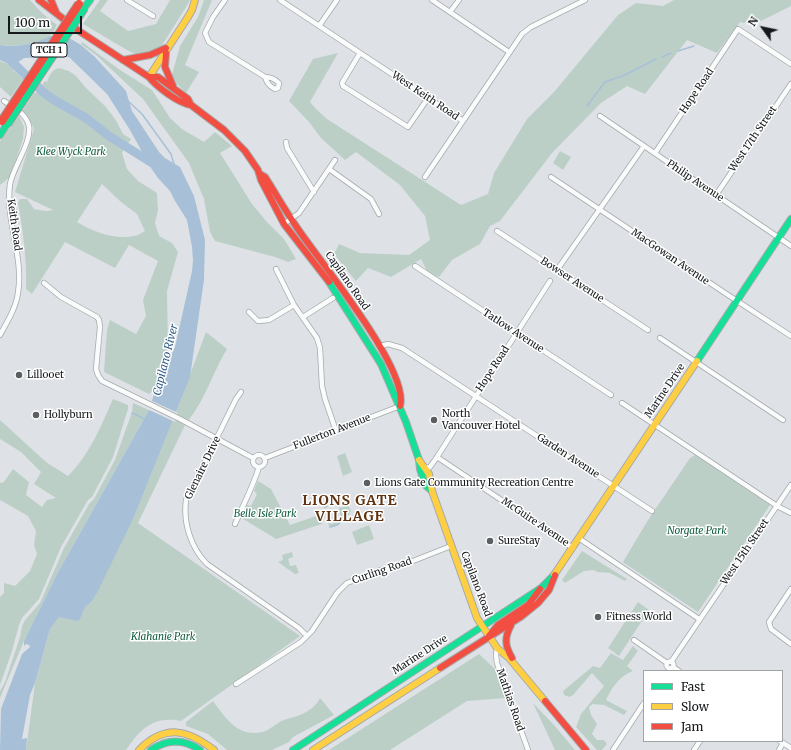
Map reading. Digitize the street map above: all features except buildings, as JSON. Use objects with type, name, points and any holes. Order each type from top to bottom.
[{"type":"main road","name":"Capilano Road","points":[[39,0],[48,9],[56,12],[79,31],[149,77],[155,84],[185,104],[191,105]]},
{"type":"main road","name":"Capilano Road","points":[[50,0],[56,12]]},
{"type":"main road","points":[[81,3],[90,0]]},
{"type":"main road","points":[[149,77],[188,17],[195,0]]},
{"type":"main road","name":"TCH 1","points":[[0,135],[3,123],[81,3]]},
{"type":"main road","points":[[123,60],[151,56],[169,46]]},
{"type":"main road","points":[[169,46],[165,60],[165,71],[174,89]]},
{"type":"main road","name":"Capilano Road","points":[[149,77],[158,77],[188,100],[191,105],[232,135],[242,146],[260,174],[261,180],[284,224],[331,285],[381,364],[396,401],[400,406],[419,460],[425,485],[432,491]]},
{"type":"main road","name":"Capilano Road","points":[[260,174],[265,177],[291,218],[381,346],[396,375],[402,399],[400,406]]},
{"type":"main road","name":"Marine Drive","points":[[293,750],[541,588],[556,573],[791,219]]},
{"type":"main road","points":[[349,313],[356,317],[376,344],[381,346]]},
{"type":"main road","points":[[419,460],[427,468]]},
{"type":"main road","name":"Capilano Road","points":[[427,468],[432,481],[432,491],[477,617],[497,648]]},
{"type":"main road","name":"Marine Drive","points":[[313,750],[529,611],[549,590],[556,573]]},
{"type":"main road","points":[[489,637],[490,633],[495,627],[519,612],[532,601],[541,588]]},
{"type":"main road","points":[[512,623],[505,634],[505,640],[507,649],[517,667]]},
{"type":"main road","points":[[497,648],[517,667],[586,750]]},
{"type":"main road","points":[[139,750],[156,736],[167,732],[180,732],[196,736],[214,750]]},
{"type":"main road","points":[[151,750],[165,742],[179,741],[192,744],[200,750]]},
{"type":"street","points":[[127,0],[153,16]]},
{"type":"street","points":[[225,0],[213,17],[205,33],[209,42],[265,78]]},
{"type":"street","name":"West Keith Road","points":[[280,0],[463,121],[522,34],[532,27],[585,0]]},
{"type":"street","points":[[319,26],[337,0]]},
{"type":"street","points":[[432,0],[509,52]]},
{"type":"street","points":[[450,12],[458,0]]},
{"type":"street","name":"Hope Road","points":[[655,153],[738,29],[791,64]]},
{"type":"street","points":[[360,53],[342,83],[343,86],[408,127],[428,98]]},
{"type":"street","name":"West 17th Street","points":[[716,195],[791,84]]},
{"type":"street","name":"Keith Road","points":[[0,335],[16,303],[18,294],[19,264],[9,198],[11,182],[29,133],[26,119],[22,113],[4,101]]},
{"type":"street","name":"Philip Avenue","points":[[600,116],[791,246]]},
{"type":"street","points":[[425,177],[463,121]]},
{"type":"street","points":[[286,142],[287,148],[314,192]]},
{"type":"street","points":[[557,270],[644,146]]},
{"type":"street","points":[[284,224],[299,213],[335,160]]},
{"type":"street","points":[[329,169],[371,199],[379,214]]},
{"type":"street","name":"MacGowan Avenue","points":[[551,177],[791,336]]},
{"type":"street","name":"Bowser Avenue","points":[[497,231],[648,330]]},
{"type":"street","name":"Tatlow Avenue","points":[[415,266],[612,395]]},
{"type":"street","points":[[276,269],[294,305],[317,338],[320,348],[322,386],[325,400],[336,431]]},
{"type":"street","name":"Hope Road","points":[[427,468],[430,467],[437,457],[550,281]]},
{"type":"street","points":[[44,284],[61,297],[97,317],[99,320],[96,373],[102,381],[180,419],[253,458]]},
{"type":"street","points":[[303,317],[333,298]]},
{"type":"street","points":[[249,312],[258,320],[269,320],[294,305]]},
{"type":"street","points":[[660,338],[783,420]]},
{"type":"street","name":"Garden Avenue","points":[[381,346],[388,344],[402,348],[652,511]]},
{"type":"street","name":"Glenaire Drive","points":[[241,392],[236,399],[186,500],[185,508],[187,528],[197,553],[207,564],[299,628],[307,636]]},
{"type":"street","points":[[622,403],[777,506],[791,513]]},
{"type":"street","name":"Fullerton Avenue","points":[[265,458],[400,406]]},
{"type":"street","points":[[235,524],[240,510],[256,478],[259,467],[265,463],[265,458],[262,455],[258,454],[253,458]]},
{"type":"street","name":"McGuire Avenue","points":[[437,457],[573,548]]},
{"type":"street","points":[[253,458],[254,464],[259,467]]},
{"type":"street","name":"West 15th Street","points":[[669,666],[699,619],[791,485]]},
{"type":"street","name":"McGuire Avenue","points":[[580,538],[699,619]]},
{"type":"street","name":"Curling Road","points":[[236,684],[293,648],[307,636],[337,593],[347,583],[378,571],[413,561],[451,546]]},
{"type":"street","points":[[791,589],[769,622],[769,626],[773,631],[791,644]]},
{"type":"street","points":[[634,640],[669,666]]},
{"type":"street","name":"Mathias Road","points":[[497,648],[497,663],[528,750]]},
{"type":"street","points":[[613,750],[643,705]]},
{"type":"street","points":[[779,750],[782,742],[791,748]]},
{"type":"green space","points":[[0,0],[30,0],[43,14],[57,25],[51,35],[39,42],[19,46],[0,45]]},
{"type":"green space","points":[[100,0],[108,0],[100,11],[128,31],[156,24],[170,0],[190,0],[159,50],[137,55],[83,24]]},
{"type":"green space","points":[[204,0],[212,0],[185,65],[199,72],[186,93],[171,78],[180,46],[198,17]]},
{"type":"green space","points":[[674,0],[791,0],[791,6],[753,25],[740,22],[717,53],[687,40],[645,94],[627,86],[601,103],[552,153],[500,221],[490,226],[480,244],[452,260],[439,277],[428,273],[421,259],[391,277],[368,268],[356,281],[334,254],[339,244],[360,253],[409,255],[430,240],[425,216],[400,185],[356,152],[345,160],[321,138],[309,122],[289,101],[313,59],[338,53],[310,102],[317,110],[327,119],[461,205],[488,194],[494,173],[527,119],[554,92],[618,15],[636,3],[663,6]]},
{"type":"green space","points":[[82,42],[120,70],[152,90],[170,118],[182,129],[204,142],[215,132],[232,146],[220,153],[252,204],[284,239],[296,259],[288,262],[275,257],[215,241],[210,232],[204,199],[189,163],[143,99],[96,55],[81,44]]},
{"type":"green space","points":[[0,61],[13,66],[13,70],[23,79],[11,97],[0,87]]},
{"type":"green space","name":"Klee Wyck Park","points":[[59,68],[69,71],[76,76],[106,107],[117,122],[123,134],[131,139],[122,153],[127,169],[138,181],[157,193],[158,210],[155,223],[159,236],[172,243],[178,252],[167,291],[168,348],[156,388],[149,394],[104,372],[107,330],[110,320],[136,334],[146,316],[143,300],[158,261],[129,245],[115,268],[65,242],[32,294],[26,289],[26,267],[22,225],[18,203],[20,199],[27,199],[34,209],[46,211],[53,210],[15,192],[34,129],[23,110],[34,93],[36,93],[45,81],[47,82],[51,73]],"holes":[[[102,184],[121,202],[137,214],[145,231],[135,236],[119,237],[97,232],[77,222]]]},
{"type":"green space","points":[[19,116],[24,127],[23,139],[10,177],[0,185],[0,141]]},
{"type":"green space","points":[[560,151],[571,157],[563,170],[553,163]]},
{"type":"green space","name":"Klahanie Park","points":[[206,332],[227,349],[203,398],[186,423],[138,523],[300,636],[181,721],[163,720],[148,726],[136,736],[126,750],[26,750],[35,683],[50,629],[173,420]]},
{"type":"green space","points":[[113,399],[128,405],[128,409],[113,457],[92,497],[88,500],[61,547],[39,599],[22,618],[0,685],[0,597],[4,593],[4,583],[15,586],[30,571],[37,554],[34,545],[36,531],[28,516],[0,500],[0,483],[4,482],[13,469],[29,482],[26,495],[42,507],[47,500],[56,498],[34,484],[41,472],[21,452],[0,439],[0,420],[46,462],[68,476],[89,449]]},
{"type":"green space","points":[[133,403],[149,410],[57,574],[24,641],[0,698],[0,691],[5,682],[20,637],[22,626],[25,620],[40,603],[64,548],[89,504],[94,499],[115,460],[132,412]]},
{"type":"green space","points":[[345,453],[352,472],[343,476],[337,456]]},
{"type":"green space","name":"Norgate Park","points":[[695,455],[770,505],[698,612],[623,562],[648,520],[690,458]]},
{"type":"green space","name":"Belle Isle Park","points":[[258,481],[271,489],[290,525],[319,515],[322,524],[276,539],[240,517],[247,505],[251,506],[257,494],[254,491]]},
{"type":"green space","points":[[337,493],[346,502],[341,505],[331,503],[325,509],[322,506]]},
{"type":"green space","points":[[347,504],[351,511],[348,516],[349,521],[342,521],[339,525],[330,528],[328,523],[333,524],[332,518],[335,516],[338,521],[341,518],[339,507],[342,508]]},
{"type":"green space","points":[[369,525],[374,539],[357,545],[352,532]]},
{"type":"green space","points":[[582,551],[627,579],[625,581],[610,573],[597,572],[594,570],[584,571],[565,583],[562,580]]},
{"type":"green space","points":[[292,552],[293,557],[288,559],[290,566],[296,565],[299,573],[295,574],[278,562],[283,560],[282,555]]},
{"type":"green space","points":[[638,602],[649,610],[619,656],[608,648]]},
{"type":"green space","points":[[633,646],[638,651],[627,666],[633,671],[620,679],[613,687],[606,700],[627,711],[624,715],[604,705],[593,704],[589,707],[591,715],[597,724],[592,734],[597,740],[604,740],[607,744],[602,750],[597,750],[576,727],[581,714],[604,686],[592,673],[573,695],[569,697],[564,695],[563,691],[593,666],[600,668],[611,653],[623,660]]},
{"type":"green space","points":[[479,654],[496,670],[506,698],[467,701],[390,750],[329,750]]},
{"type":"green space","points":[[320,698],[334,715],[293,737],[289,742],[272,750],[227,750],[208,734],[186,726],[186,722],[213,701],[227,719],[239,729],[253,733],[262,732],[284,720],[310,710]]},
{"type":"green space","points":[[533,703],[554,725],[575,750],[555,750]]},
{"type":"water","points":[[50,36],[71,39],[94,56],[126,91],[132,111],[159,152],[165,158],[180,167],[194,196],[205,240],[204,280],[190,377],[133,519],[98,591],[92,601],[85,607],[80,619],[77,621],[59,617],[50,629],[35,683],[30,695],[22,739],[27,738],[26,750],[0,750],[1,709],[22,654],[30,647],[26,644],[24,646],[24,641],[57,574],[149,410],[156,388],[175,347],[193,261],[187,220],[170,191],[151,168],[130,130],[107,94],[69,57],[24,58],[13,66],[0,60],[0,45],[26,45]]},
{"type":"pier","points":[[150,400],[178,413],[175,422],[147,409]]},
{"type":"waterway","points":[[678,51],[694,46]]},
{"type":"waterway","points":[[662,57],[671,53]]},
{"type":"waterway","points":[[6,56],[43,92],[86,118],[109,136],[157,166]]},
{"type":"waterway","points":[[587,106],[605,82],[625,75],[656,59]]},
{"type":"waterway","points":[[128,101],[142,114],[171,154],[174,164]]},
{"type":"waterway","points":[[132,413],[145,419]]},
{"type":"waterway","points":[[330,527],[337,525],[342,519],[349,519]]},
{"type":"traffic: fast","points":[[84,8],[90,0]]},
{"type":"traffic: fast","points":[[7,124],[84,8]]},
{"type":"traffic: fast","points":[[0,135],[7,124]]},
{"type":"traffic: fast","points":[[697,361],[791,219]]},
{"type":"traffic: fast","points":[[329,282],[381,364],[406,422],[419,460],[425,485],[432,491]]},
{"type":"traffic: fast","points":[[293,750],[541,588],[554,575]]},
{"type":"traffic: fast","points":[[151,750],[157,746],[169,742],[182,742],[194,746],[200,750]]},
{"type":"traffic: slow","points":[[149,77],[188,17],[195,0]]},
{"type":"traffic: slow","points":[[554,575],[697,361]]},
{"type":"traffic: slow","points":[[419,460],[429,474],[432,491],[477,618],[497,648],[509,658],[545,701]]},
{"type":"traffic: slow","points":[[313,750],[440,668]]},
{"type":"traffic: slow","points":[[139,750],[158,736],[176,732],[195,737],[214,750]]},
{"type":"traffic: jam","points":[[39,0],[79,31],[149,77],[168,94],[186,104],[191,105]]},
{"type":"traffic: jam","points":[[51,0],[56,12]]},
{"type":"traffic: jam","points":[[2,121],[79,4]]},
{"type":"traffic: jam","points":[[123,60],[150,55],[166,48]]},
{"type":"traffic: jam","points":[[166,53],[165,67],[173,86]]},
{"type":"traffic: jam","points":[[149,77],[158,77],[188,99],[191,105],[224,130],[245,151],[258,170],[261,180],[284,224],[329,282]]},
{"type":"traffic: jam","points":[[260,174],[265,177],[294,223],[343,290],[378,343],[391,368],[399,389],[400,406]]},
{"type":"traffic: jam","points":[[440,668],[522,616],[538,603],[549,590],[555,575]]},
{"type":"traffic: jam","points":[[489,636],[498,625],[528,605],[540,589]]},
{"type":"traffic: jam","points":[[511,625],[507,634],[506,642],[512,658]]},
{"type":"traffic: jam","points":[[545,701],[586,750]]},
{"type":"place","name":"Lillooet","points":[[19,375]]},
{"type":"place","name":"Hollyburn","points":[[36,415]]},
{"type":"place","name":"North Vancouver Hotel","points":[[434,420]]},
{"type":"place","name":"Lions Gate Community Recreation Centre","points":[[367,483]]},
{"type":"place","name":"SureStay","points":[[490,541]]},
{"type":"place","name":"Fitness World","points":[[598,617]]},
{"type":"district","name":"LIONS GATE VILLAGE","points":[[350,510]]},
{"type":"water label","name":"Capilano River","points":[[166,360]]}]
